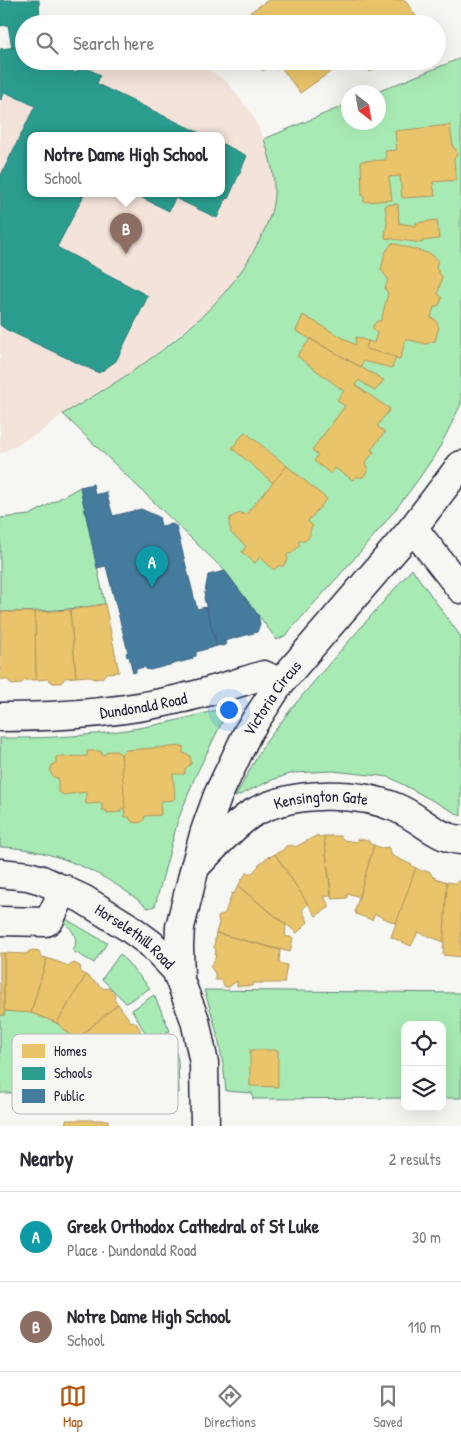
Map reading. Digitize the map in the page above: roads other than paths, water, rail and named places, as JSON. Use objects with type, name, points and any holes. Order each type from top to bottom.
[{"type":"street","name":"Victoria Circus","points":[[180,978],[180,927],[195,867],[218,795],[248,732],[280,683],[413,528],[461,465]]},
{"type":"street","points":[[413,528],[461,589]]},
{"type":"street","name":"Dundonald Road","points":[[0,717],[64,716],[134,708],[185,698],[264,675],[280,683]]},
{"type":"street","name":"Kensington Gate","points":[[195,867],[238,824],[254,813],[282,802],[309,798],[362,797],[385,803],[407,812],[433,830],[461,840]]},
{"type":"street","name":"Horselethill Road","points":[[0,873],[28,876],[64,889],[114,917],[151,944],[176,970],[195,1020],[204,1063],[205,1126]]},
{"type":"street","points":[[0,921],[46,922],[50,919],[64,889]]},
{"type":"place","name":"Notre Dame High School","points":[[126,254]]},
{"type":"place","name":"Greek Orthodox Cathedral of St Luke","points":[[152,587]]}]
